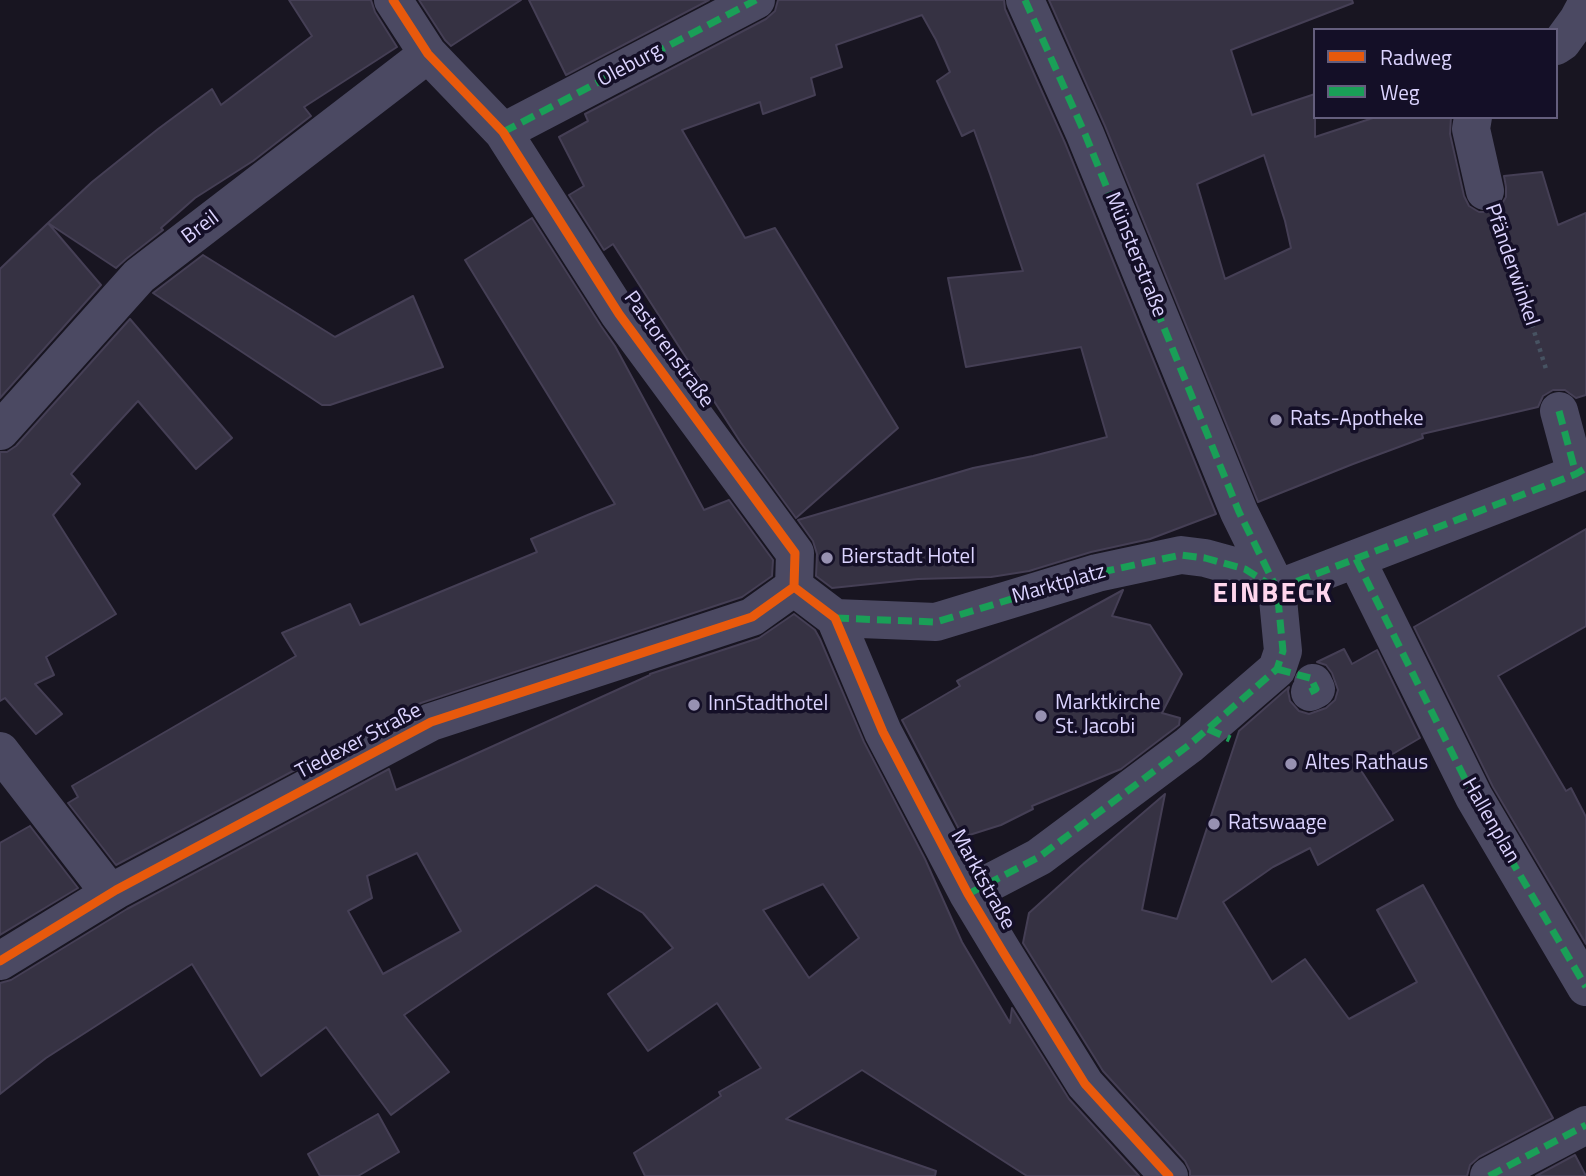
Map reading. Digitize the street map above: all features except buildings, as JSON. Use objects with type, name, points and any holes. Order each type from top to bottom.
[{"type":"street","name":"Pastorenstraße","points":[[393,0],[429,54],[503,132],[620,314],[795,553],[794,587]]},
{"type":"street","name":"Oleburg","points":[[503,132],[756,0]]},
{"type":"street","name":"Münsterstraße","points":[[1025,0],[1085,134],[1239,512],[1277,589]]},
{"type":"street","points":[[1558,45],[1578,20],[1586,5]]},
{"type":"street","name":"Breil","points":[[0,431],[139,276],[429,54]]},
{"type":"street","name":"Pfänderwinkel","points":[[1473,119],[1471,130],[1485,191]]},
{"type":"street","points":[[968,894],[1039,857],[1302,680],[1283,651],[1277,589],[1581,471],[1559,411]]},
{"type":"street","name":"Marktplatz","points":[[835,618],[936,622],[1097,573],[1181,555],[1205,558],[1245,569],[1277,589]]},
{"type":"street","name":"Hallenplan","points":[[1356,559],[1474,797],[1586,987]]},
{"type":"street","points":[[794,587],[835,618]]},
{"type":"street","name":"Tiedexer Straße","points":[[0,961],[110,893],[431,722],[752,617],[794,587]]},
{"type":"street","name":"Marktstraße","points":[[835,618],[883,732],[968,894],[1003,953],[1085,1084],[1169,1176]]},
{"type":"street","points":[[0,751],[110,893]]},
{"type":"street","points":[[1489,1176],[1586,1125]]},
{"type":"marked path","points":[[503,132],[756,0]]},
{"type":"marked path","points":[[968,894],[1039,857],[1189,745],[1277,669],[1283,651],[1277,589],[1239,512],[1085,134],[1025,0]]},
{"type":"marked path","points":[[1559,411],[1576,474]]},
{"type":"marked path","points":[[1277,589],[1586,468]]},
{"type":"marked path","points":[[835,618],[936,622],[1097,573],[1181,555],[1205,558],[1245,569],[1277,589]]},
{"type":"marked path","points":[[1356,559],[1474,797],[1586,987]]},
{"type":"marked path","points":[[1277,669],[1310,678]]},
{"type":"marked path","points":[[1310,692],[1316,689],[1313,683]]},
{"type":"marked path","points":[[1208,729],[1230,739]]},
{"type":"marked path","points":[[1489,1176],[1586,1125]]},
{"type":"cycle path","points":[[393,0],[428,54],[503,132],[619,314],[795,553],[794,587]]},
{"type":"cycle path","points":[[794,587],[835,618],[883,732],[968,894],[1085,1084],[1169,1176]]},
{"type":"cycle path","points":[[0,961],[116,890],[431,722],[752,617],[794,587]]},
{"type":"place","name":"Rats-Apotheke","points":[[1276,420]]},
{"type":"place","name":"Bierstadt Hotel","points":[[827,558]]},
{"type":"place","name":"InnStadthotel","points":[[694,705]]},
{"type":"place","name":"Marktkirche St. Jacobi","points":[[1041,716]]},
{"type":"place","name":"Altes Rathaus","points":[[1291,764]]},
{"type":"place","name":"Ratswaage","points":[[1214,824]]},
{"type":"district","name":"EINBECK","points":[[1273,595]]}]
